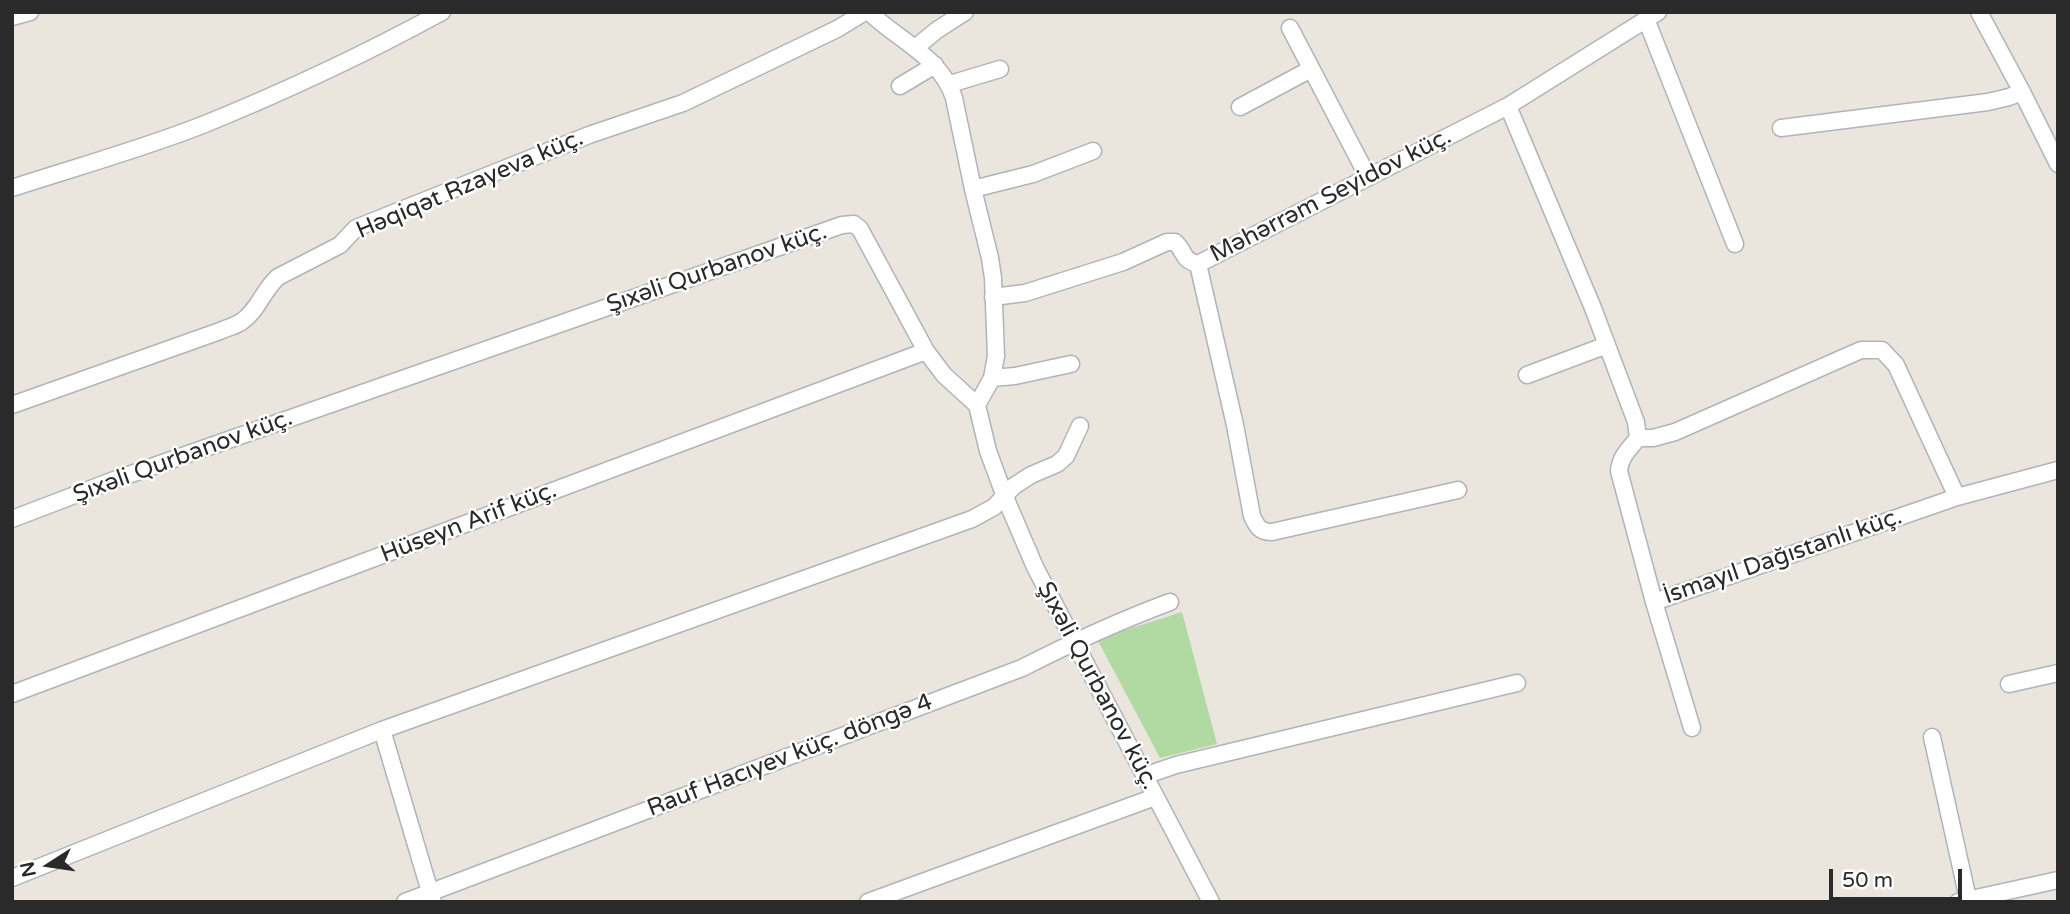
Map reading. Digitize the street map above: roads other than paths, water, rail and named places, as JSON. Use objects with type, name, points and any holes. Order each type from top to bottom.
[{"type":"street","points":[[12,17],[30,12]]},
{"type":"street","points":[[12,188],[203,125],[343,64],[442,12]]},
{"type":"street","points":[[867,12],[935,65],[950,84],[990,258],[996,356],[992,378],[978,405]]},
{"type":"street","name":"Həqiqət Rzayeva küç.","points":[[12,405],[241,322],[256,308],[270,283],[340,245],[356,228],[589,135],[683,103],[867,12]]},
{"type":"street","points":[[915,48],[936,30],[965,12]]},
{"type":"street","points":[[1979,12],[2058,164]]},
{"type":"street","points":[[1652,16],[1735,244]]},
{"type":"street","name":"Məhərrəm Seyidov küç.","points":[[993,297],[1025,293],[1123,262],[1167,242],[1175,242],[1189,262],[1198,264],[1508,106],[1652,16]]},
{"type":"street","points":[[1290,28],[1368,177]]},
{"type":"street","points":[[901,86],[935,65]]},
{"type":"street","points":[[950,84],[1000,69]]},
{"type":"street","points":[[1240,107],[1311,69]]},
{"type":"street","points":[[1781,128],[1988,102],[2022,92]]},
{"type":"street","points":[[1508,106],[1607,345],[1636,422],[1638,438],[1653,438],[1675,432],[1861,350],[1882,350],[1896,365],[1958,497]]},
{"type":"street","points":[[973,189],[1033,174],[1093,151]]},
{"type":"street","name":"Şıxəli Qurbanov küç.","points":[[12,519],[114,480],[842,225],[854,224],[860,229],[926,351],[944,375],[978,405],[988,451],[1035,567],[1211,902]]},
{"type":"street","points":[[1198,264],[1223,367],[1256,526],[1264,532],[1272,532],[1458,490]]},
{"type":"street","points":[[1527,375],[1607,345]]},
{"type":"street","name":"Hüseyn Arif küç.","points":[[12,694],[926,351]]},
{"type":"street","points":[[992,378],[1071,364]]},
{"type":"street","points":[[12,878],[382,730],[972,519],[994,507],[1014,486],[1031,475],[1057,464],[1066,456],[1080,426]]},
{"type":"street","name":"İsmayıl Dağıstanlı küç.","points":[[1638,438],[1620,462],[1619,471],[1654,602],[1958,497],[2058,470]]},
{"type":"street","name":"Rauf Hacıyev küç. döngə 4","points":[[405,902],[432,897],[1022,668],[1117,621],[1170,602]]},
{"type":"street","points":[[1654,602],[1692,728]]},
{"type":"street","points":[[2009,684],[2058,673]]},
{"type":"street","points":[[1144,776],[1176,765],[1517,683]]},
{"type":"street","points":[[382,730],[432,897]]},
{"type":"street","points":[[1932,737],[1962,901],[2058,880]]},
{"type":"street","points":[[868,902],[1155,797]]}]
